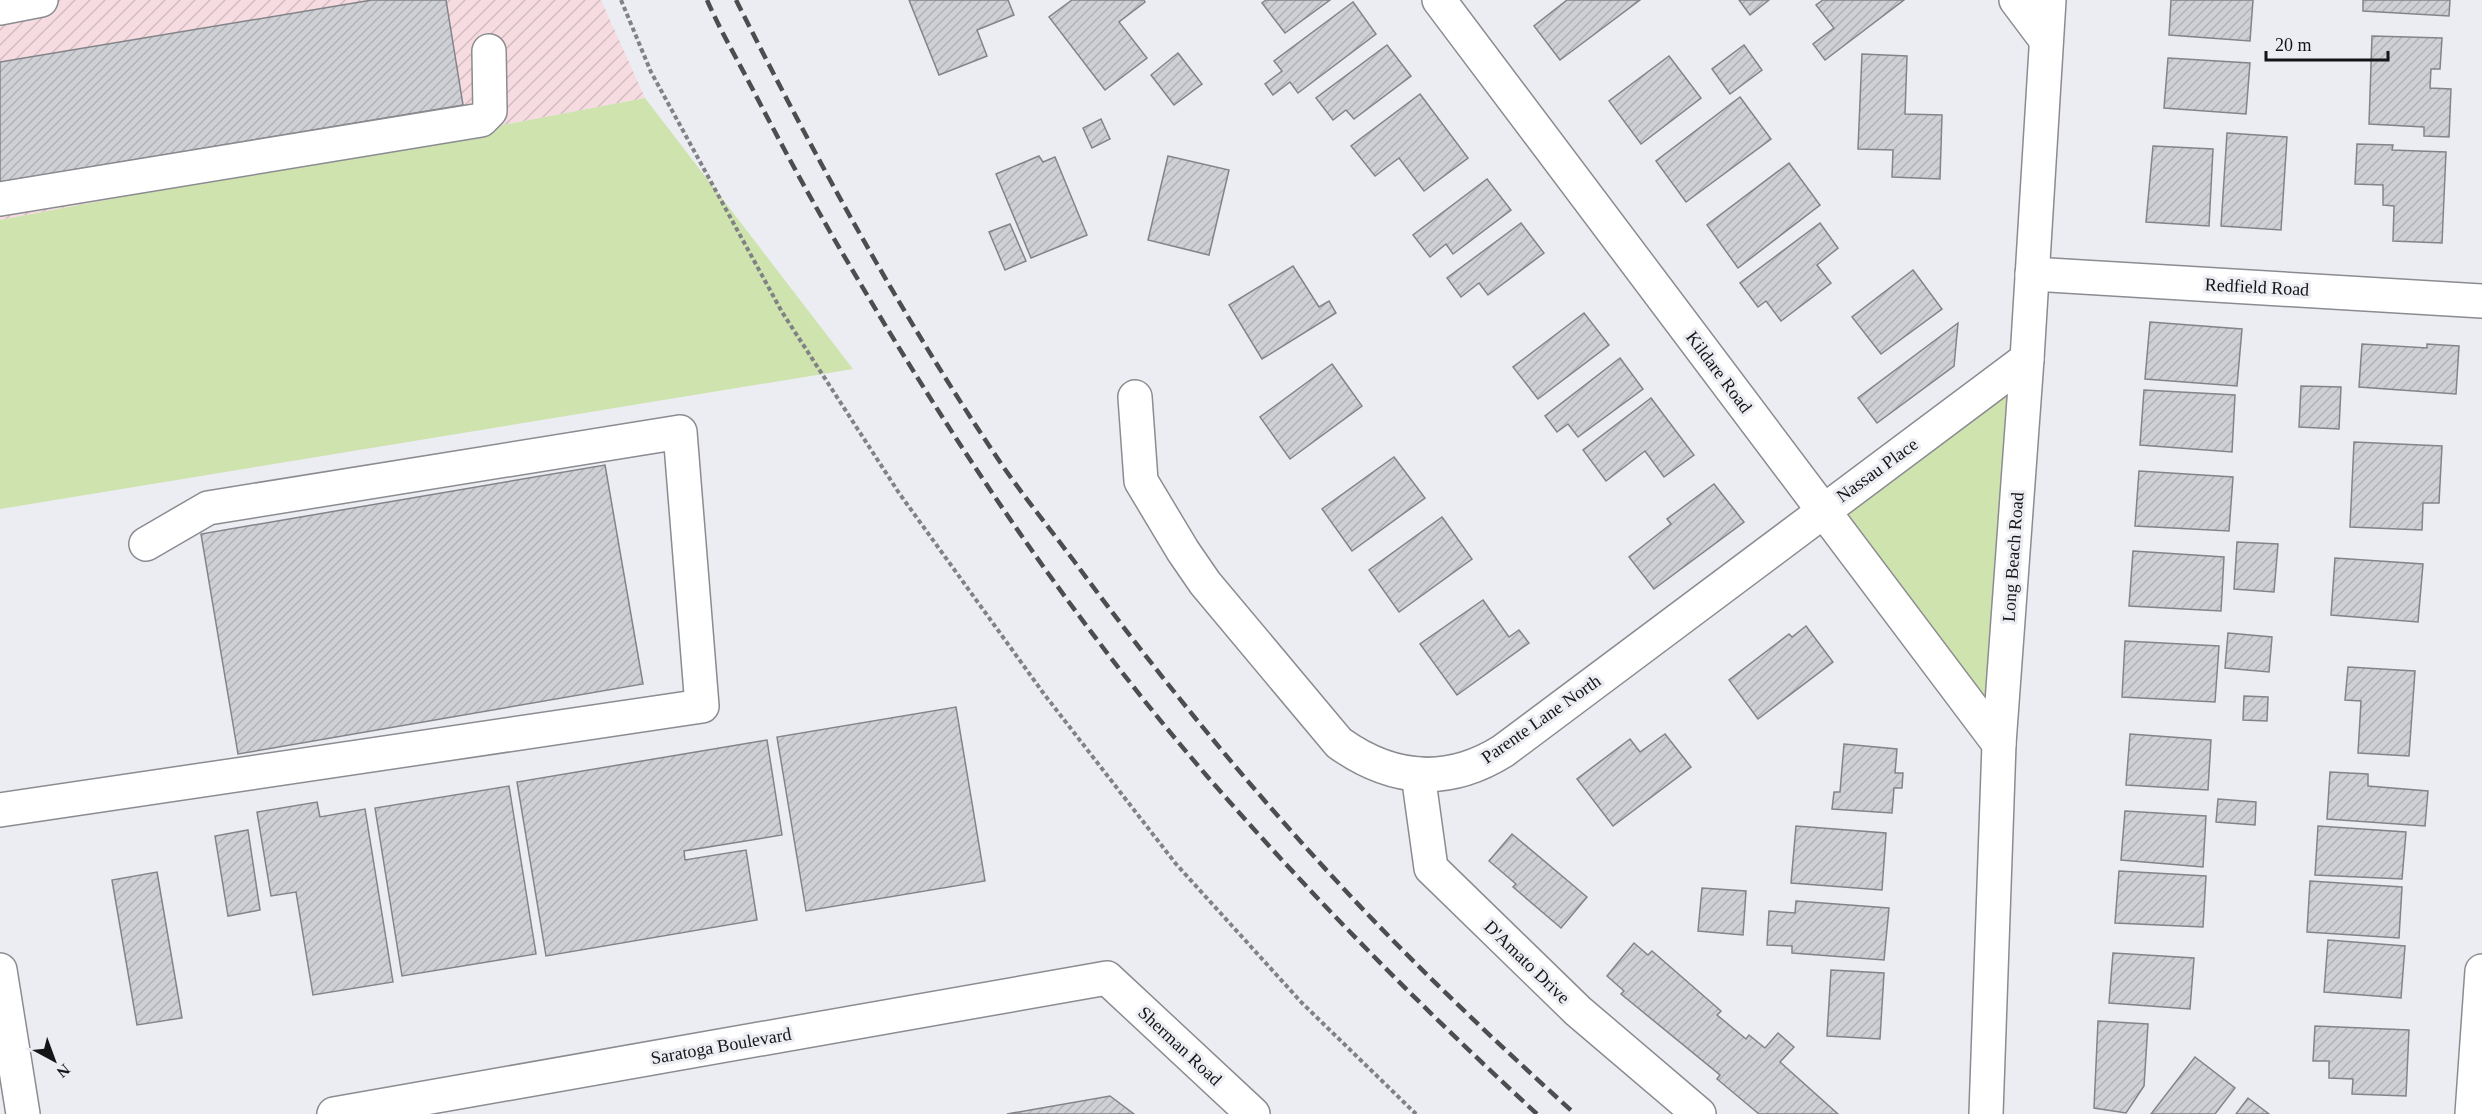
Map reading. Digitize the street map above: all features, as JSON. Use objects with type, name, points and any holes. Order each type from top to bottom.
[{"type":"street","points":[[0,8],[41,0]]},
{"type":"street","name":"Kildare Road","points":[[1440,0],[1999,744]]},
{"type":"street","points":[[2016,0],[2046,40]]},
{"type":"street","name":"Long Beach Road","points":[[1990,1112],[1999,744],[2027,359],[2049,0]]},
{"type":"street","points":[[0,199],[481,120],[490,111],[489,51]]},
{"type":"street","name":"Redfield Road","points":[[2032,274],[2482,301]]},
{"type":"street","name":"Nassau Place","points":[[1822,510],[2027,359]]},
{"type":"street","name":"Parente Lane North","points":[[1135,397],[1142,481],[1182,551],[1205,583],[1339,743],[1362,760],[1383,768],[1418,774],[1436,774],[1473,767],[1503,751],[1822,510]]},
{"type":"street","points":[[0,810],[702,706],[680,432],[208,508],[146,544]]},
{"type":"street","name":"D'Amato Drive","points":[[1418,774],[1431,868],[1578,1011],[1699,1114]]},
{"type":"street","points":[[0,970],[23,1114]]},
{"type":"street","points":[[2472,1114],[2482,971]]},
{"type":"street","name":"Saratoga Boulevard","points":[[334,1114],[1107,978]]},
{"type":"street","name":"Sherman Road","points":[[1107,978],[1253,1114]]},
{"type":"path","points":[[621,0],[651,72],[782,312],[899,493],[1044,694],[1176,864],[1302,1003],[1416,1114]]},
{"type":"shaded area","points":[[0,0],[601,0],[645,98],[0,220]]},
{"type":"green space","points":[[645,98],[853,369],[0,509],[0,220]]},
{"type":"green space","points":[[2016,384],[1993,718],[1838,513]]},
{"type":"building","points":[[372,0],[446,0],[463,105],[0,182],[0,62]]},
{"type":"building","points":[[909,0],[1008,0],[1014,15],[977,30],[987,56],[939,75]]},
{"type":"building","points":[[1072,0],[1144,0],[1145,2],[1119,22],[1147,58],[1105,90],[1049,17]]},
{"type":"building","points":[[1266,0],[1330,0],[1285,33],[1262,3]]},
{"type":"building","points":[[1567,0],[1640,0],[1560,60],[1534,26]]},
{"type":"building","points":[[1739,0],[1769,0],[1750,15]]},
{"type":"building","points":[[1823,0],[1904,0],[1825,60],[1813,44],[1834,28],[1816,5]]},
{"type":"building","points":[[2171,0],[2253,0],[2250,41],[2169,35]]},
{"type":"building","points":[[2363,0],[2450,0],[2449,16],[2363,11]]},
{"type":"building","points":[[1353,2],[1376,34],[1298,93],[1290,82],[1273,95],[1265,84],[1282,71],[1274,61]]},
{"type":"building","points":[[2372,36],[2442,38],[2440,69],[2431,69],[2430,88],[2451,89],[2449,137],[2424,136],[2424,127],[2369,124]]},
{"type":"building","points":[[1387,45],[1411,76],[1354,119],[1346,110],[1333,120],[1316,98]]},
{"type":"building","points":[[1744,45],[1762,70],[1730,94],[1712,69]]},
{"type":"building","points":[[1178,53],[1202,84],[1174,105],[1151,75]]},
{"type":"building","points":[[1862,54],[1907,56],[1905,114],[1942,115],[1940,179],[1892,177],[1893,150],[1858,149]]},
{"type":"building","points":[[1669,56],[1701,98],[1641,144],[1609,101]]},
{"type":"building","points":[[2168,58],[2250,63],[2246,114],[2164,108]]},
{"type":"building","points":[[1420,94],[1468,158],[1424,191],[1399,158],[1375,176],[1351,146]]},
{"type":"building","points":[[1740,97],[1771,139],[1686,202],[1656,161]]},
{"type":"building","points":[[1101,119],[1110,139],[1092,148],[1083,128]]},
{"type":"building","points":[[2227,133],[2287,137],[2281,230],[2221,226]]},
{"type":"building","points":[[2357,144],[2393,145],[2392,150],[2446,152],[2442,243],[2393,241],[2394,206],[2383,205],[2383,185],[2355,184]]},
{"type":"building","points":[[2153,146],[2213,149],[2209,226],[2146,222]]},
{"type":"building","points":[[1039,156],[1043,162],[1055,157],[1087,235],[1031,258],[996,174]]},
{"type":"building","points":[[1168,156],[1229,170],[1209,255],[1148,240]]},
{"type":"building","points":[[1789,163],[1820,205],[1738,268],[1707,225]]},
{"type":"building","points":[[1487,179],[1511,210],[1453,254],[1446,244],[1430,257],[1413,235]]},
{"type":"building","points":[[1521,223],[1544,253],[1488,295],[1479,283],[1461,297],[1447,278]]},
{"type":"building","points":[[1820,223],[1838,248],[1817,265],[1831,283],[1781,321],[1766,301],[1758,307],[1740,283]]},
{"type":"building","points":[[1010,224],[1026,261],[1005,270],[989,232]]},
{"type":"building","points":[[1293,266],[1319,307],[1329,301],[1336,313],[1262,359],[1229,305]]},
{"type":"building","points":[[1913,270],[1942,309],[1881,354],[1852,317]]},
{"type":"building","points":[[1584,313],[1609,345],[1538,399],[1513,367]]},
{"type":"building","points":[[2150,322],[2242,329],[2237,386],[2145,379]]},
{"type":"building","points":[[1958,323],[1954,366],[1877,423],[1858,398]]},
{"type":"building","points":[[2362,344],[2427,348],[2427,344],[2459,346],[2456,394],[2359,387]]},
{"type":"building","points":[[1620,358],[1643,389],[1578,437],[1568,424],[1557,432],[1545,416]]},
{"type":"building","points":[[1332,364],[1362,406],[1290,459],[1260,417]]},
{"type":"building","points":[[2301,386],[2341,387],[2339,429],[2299,427]]},
{"type":"building","points":[[2144,390],[2235,395],[2232,452],[2140,445]]},
{"type":"building","points":[[1651,398],[1694,455],[1664,477],[1645,451],[1606,481],[1583,450]]},
{"type":"building","points":[[2354,442],[2442,446],[2439,503],[2423,503],[2422,530],[2350,527]]},
{"type":"building","points":[[1394,457],[1425,498],[1352,551],[1322,509]]},
{"type":"building","points":[[605,465],[643,684],[238,754],[201,534]]},
{"type":"building","points":[[2139,471],[2233,477],[2229,531],[2135,526]]},
{"type":"building","points":[[1714,484],[1744,522],[1654,589],[1629,557],[1671,524],[1667,519]]},
{"type":"building","points":[[1442,517],[1472,559],[1399,612],[1369,570]]},
{"type":"building","points":[[2237,542],[2278,544],[2274,592],[2234,589]]},
{"type":"building","points":[[2133,551],[2224,557],[2221,611],[2129,606]]},
{"type":"building","points":[[2335,558],[2423,564],[2418,622],[2331,615]]},
{"type":"building","points":[[1483,600],[1509,637],[1519,630],[1529,643],[1457,695],[1420,644]]},
{"type":"building","points":[[1806,626],[1833,662],[1758,719],[1729,680],[1789,634],[1792,637]]},
{"type":"building","points":[[2228,633],[2272,637],[2269,672],[2225,668]]},
{"type":"building","points":[[2125,641],[2219,646],[2215,702],[2122,697]]},
{"type":"building","points":[[2348,667],[2415,671],[2409,756],[2358,753],[2361,701],[2345,700]]},
{"type":"building","points":[[2244,696],[2268,697],[2267,721],[2243,720]]},
{"type":"building","points":[[956,707],[985,881],[806,911],[777,737]]},
{"type":"building","points":[[1665,734],[1691,767],[1613,826],[1577,779],[1630,739],[1640,752]]},
{"type":"building","points":[[2130,734],[2211,740],[2208,790],[2126,785]]},
{"type":"building","points":[[767,740],[782,835],[684,851],[685,860],[746,850],[757,920],[546,956],[517,782]]},
{"type":"building","points":[[1844,744],[1897,749],[1895,773],[1903,773],[1902,788],[1894,788],[1892,813],[1832,809],[1834,792],[1840,792]]},
{"type":"building","points":[[2330,772],[2368,774],[2368,786],[2428,791],[2425,826],[2327,819]]},
{"type":"building","points":[[509,786],[536,954],[402,976],[375,808]]},
{"type":"building","points":[[2218,799],[2256,802],[2255,825],[2216,822]]},
{"type":"building","points":[[317,802],[320,817],[365,809],[393,982],[313,995],[296,892],[271,896],[257,812]]},
{"type":"building","points":[[2125,811],[2206,816],[2203,867],[2121,860]]},
{"type":"building","points":[[1796,826],[1886,833],[1882,890],[1791,883]]},
{"type":"building","points":[[2318,826],[2406,832],[2402,879],[2315,875]]},
{"type":"building","points":[[248,830],[260,910],[228,916],[215,836]]},
{"type":"building","points":[[1512,834],[1587,897],[1561,928],[1513,887],[1516,884],[1489,861]]},
{"type":"building","points":[[2119,871],[2206,876],[2203,927],[2115,923]]},
{"type":"building","points":[[157,872],[182,1018],[137,1025],[112,880]]},
{"type":"building","points":[[2310,881],[2402,887],[2399,938],[2307,932]]},
{"type":"building","points":[[1702,888],[1746,891],[1743,935],[1698,931]]},
{"type":"building","points":[[1796,901],[1889,908],[1884,960],[1792,953],[1792,946],[1767,945],[1769,911],[1795,913]]},
{"type":"building","points":[[2328,940],[2405,946],[2401,998],[2324,992]]},
{"type":"building","points":[[1634,943],[1648,955],[1652,951],[1721,1011],[1717,1015],[1746,1039],[1749,1035],[1765,1048],[1778,1033],[1794,1047],[1780,1062],[1838,1114],[1759,1114],[1717,1079],[1720,1075],[1621,994],[1624,991],[1607,976]]},
{"type":"building","points":[[2113,953],[2194,958],[2190,1009],[2109,1003]]},
{"type":"building","points":[[1831,970],[1884,973],[1880,1039],[1827,1036]]},
{"type":"building","points":[[2098,1021],[2148,1024],[2144,1086],[2126,1113],[2094,1108]]},
{"type":"building","points":[[2315,1026],[2409,1030],[2406,1096],[2352,1094],[2353,1079],[2329,1078],[2329,1061],[2313,1061]]},
{"type":"building","points":[[2195,1057],[2235,1088],[2215,1114],[2151,1114]]},
{"type":"building","points":[[1110,1096],[1134,1114],[1007,1114]]},
{"type":"building","points":[[2248,1098],[2269,1114],[2236,1114]]},
{"type":"railway","points":[[707,0],[800,177],[890,334],[975,467],[1065,597],[1162,723],[1252,827],[1370,953],[1537,1114]]},
{"type":"railway","points":[[736,0],[797,119],[895,295],[1002,465],[1105,603],[1170,687],[1307,849],[1427,975],[1575,1114]]}]
